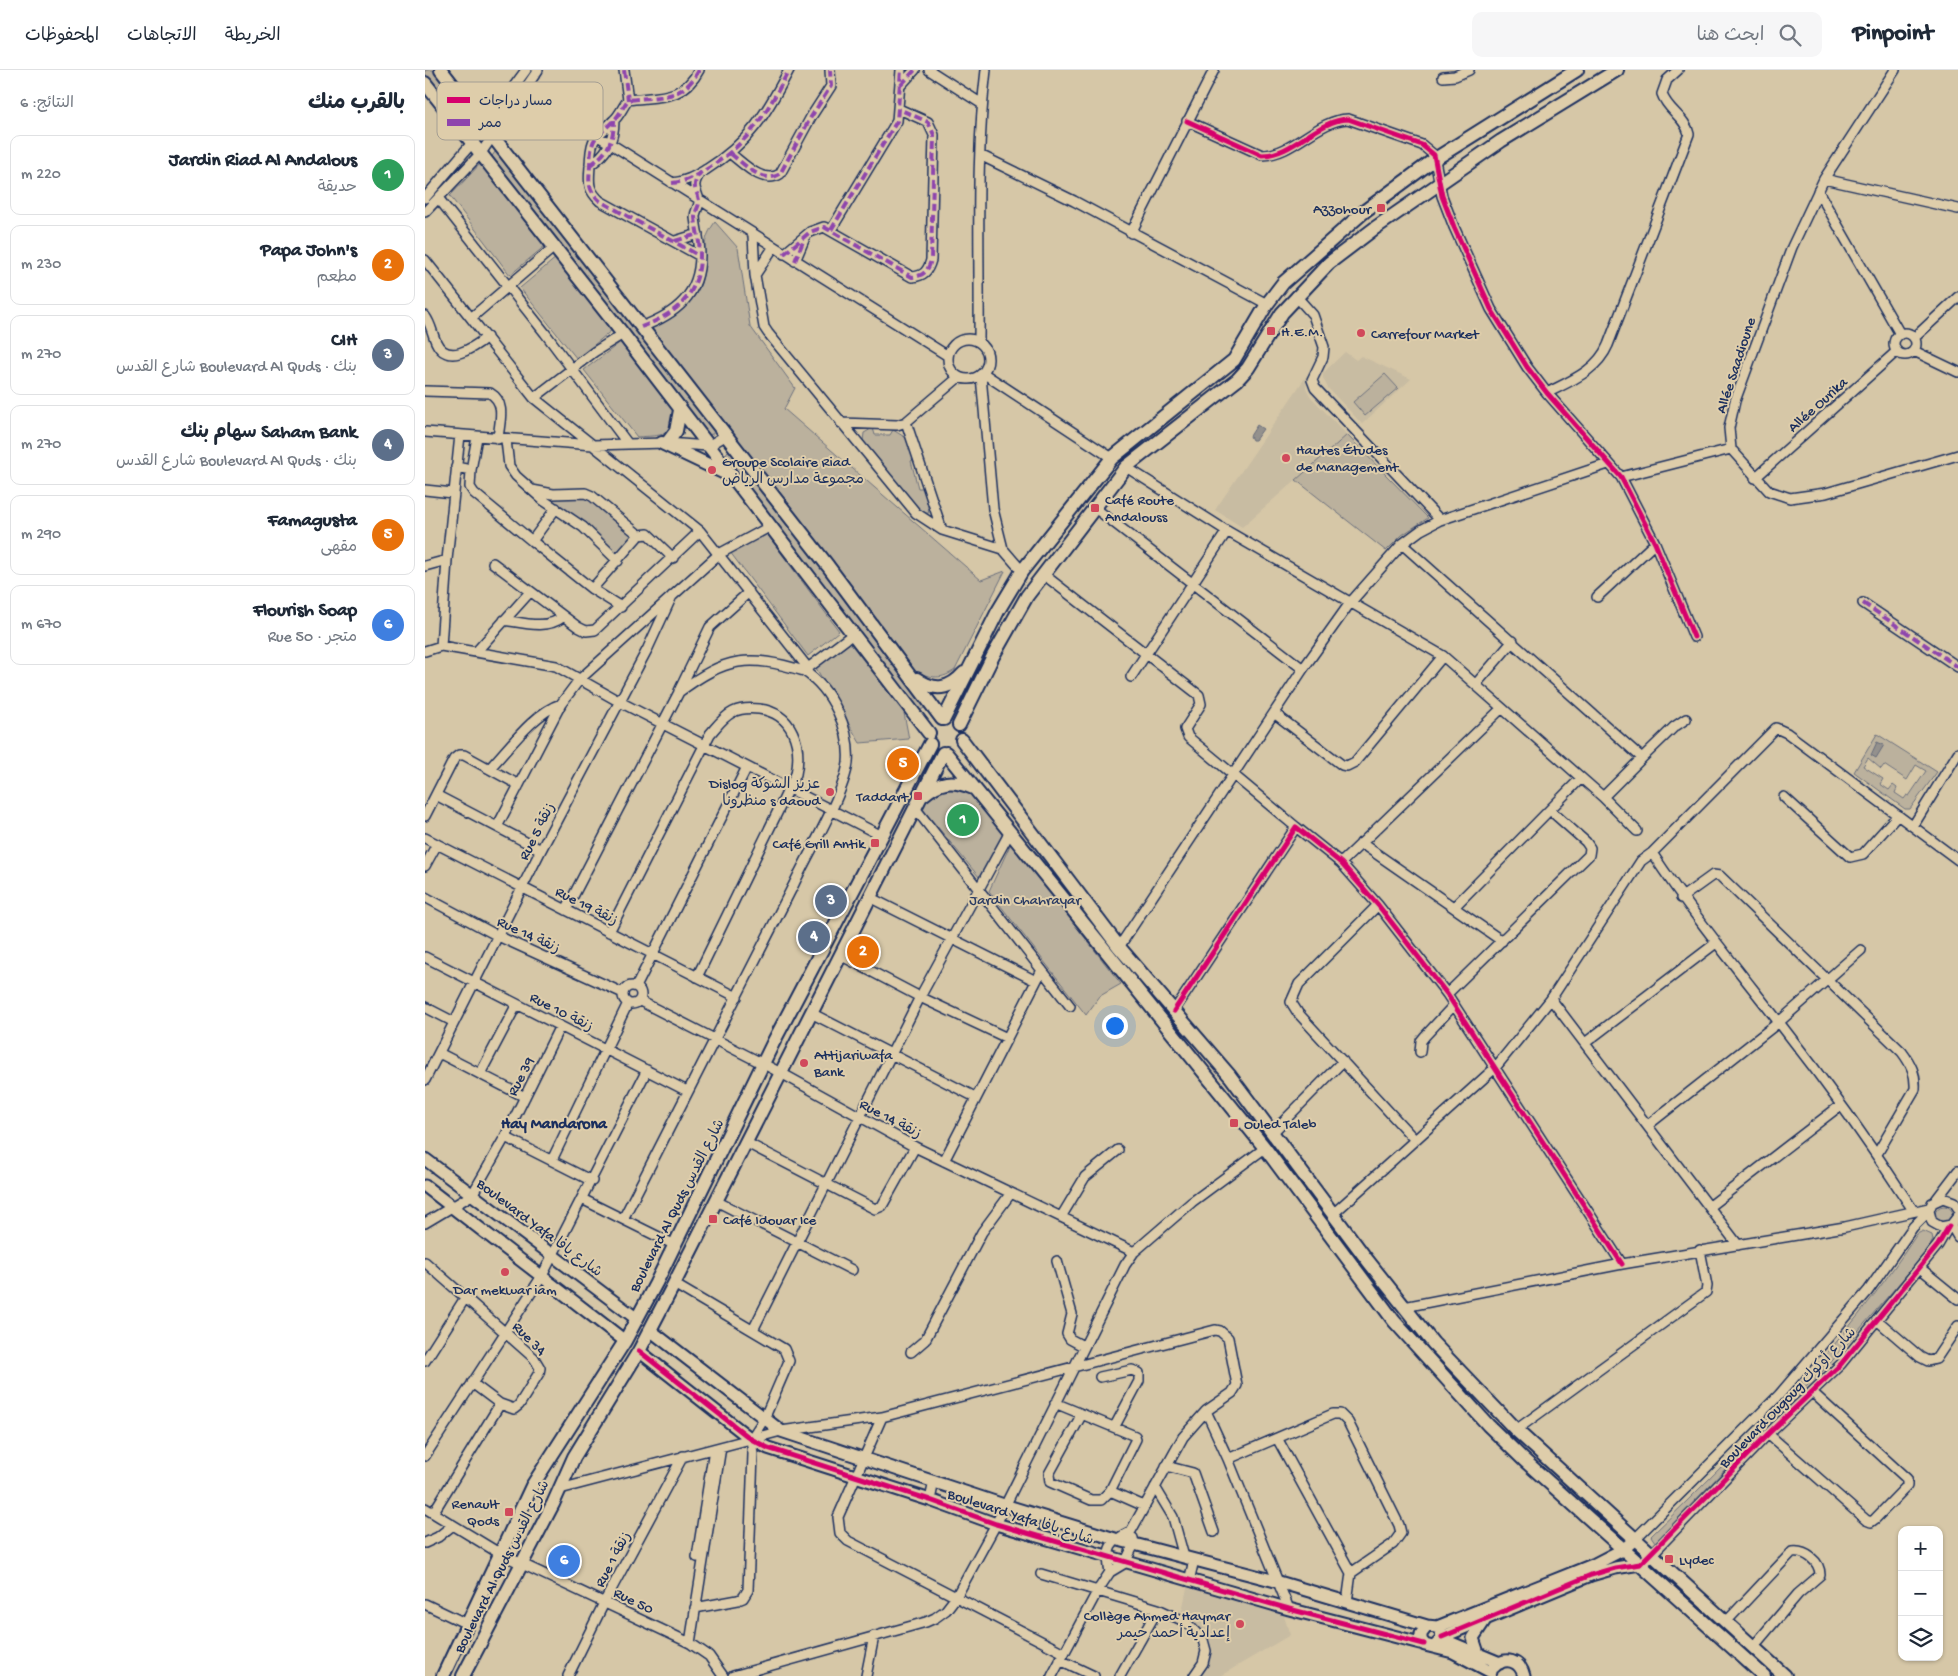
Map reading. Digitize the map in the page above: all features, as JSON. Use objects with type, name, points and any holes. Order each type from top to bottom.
[{"type":"main road","points":[[943,719],[973,664],[998,611],[1022,571],[1112,458],[1234,360],[1267,304],[1283,283],[1366,210],[1435,159],[1577,70]]},
{"type":"main road","points":[[1617,70],[1501,141],[1441,183],[1329,263],[1295,296],[1282,313],[1248,368],[1237,380],[1126,468],[1043,574],[1011,622],[959,725],[962,740],[1119,946],[1230,1076],[1404,1307],[1458,1370],[1516,1430],[1785,1676]]},
{"type":"main road","points":[[425,83],[437,98]]},
{"type":"main road","points":[[470,140],[771,526],[929,738],[974,788],[1144,1002],[1265,1148],[1385,1308],[1422,1354],[1488,1425],[1551,1485],[1764,1676]]},
{"type":"main road","points":[[496,140],[911,675],[943,719]]},
{"type":"main road","points":[[680,410],[676,431],[664,443],[731,476]]},
{"type":"main road","points":[[911,675],[924,684],[941,688],[956,682],[973,664]]},
{"type":"main road","points":[[929,738],[933,724],[943,719],[953,720],[959,725]]},
{"type":"main road","name":"Boulevard Al Quds شارع القدس","points":[[443,1676],[469,1625],[499,1553],[532,1486],[625,1341],[637,1319],[764,1064],[882,836],[929,738]]},
{"type":"main road","points":[[944,753],[958,748],[962,740]]},
{"type":"main road","name":"Boulevard Al Quds شارع القدس","points":[[463,1676],[523,1563],[574,1457],[639,1351],[674,1284],[869,897],[944,753]]},
{"type":"main road","points":[[921,797],[938,784],[949,781],[960,782],[974,788]]},
{"type":"street","points":[[518,82],[526,70]]},
{"type":"street","points":[[530,82],[538,70]]},
{"type":"street","points":[[603,130],[614,120],[628,100],[624,70]]},
{"type":"street","points":[[628,100],[671,95],[679,92],[691,83],[699,70]]},
{"type":"street","points":[[672,183],[690,180],[731,154],[751,134],[789,70]]},
{"type":"street","points":[[731,154],[765,178],[780,174],[831,86],[830,70]]},
{"type":"street","points":[[831,230],[892,130],[899,109],[901,70]]},
{"type":"street","points":[[901,85],[915,70]]},
{"type":"street","points":[[929,70],[982,104]]},
{"type":"street","points":[[979,342],[982,104],[986,70]]},
{"type":"street","points":[[1131,233],[1214,70]]},
{"type":"street","points":[[1443,77],[1455,76],[1469,70]]},
{"type":"street","points":[[1547,393],[1590,370],[1605,351],[1689,134],[1685,124],[1665,101],[1662,94],[1667,80],[1678,70]]},
{"type":"street","name":"Allée Saadioune","points":[[1731,449],[1729,428],[1735,401],[1792,246],[1817,191],[1895,70]]},
{"type":"street","points":[[784,254],[820,227],[831,230],[912,277],[919,276],[929,269],[931,260],[935,135],[928,122],[899,109]]},
{"type":"street","points":[[1187,121],[1262,155],[1274,153],[1336,120],[1348,118],[1422,145],[1429,150],[1435,159],[1443,196],[1463,251],[1491,309],[1527,367],[1547,393],[1607,464],[1621,477],[1655,544],[1693,638]]},
{"type":"street","points":[[590,165],[601,157],[611,144],[614,120]]},
{"type":"street","points":[[425,212],[439,199],[476,148],[479,140]]},
{"type":"street","points":[[425,198],[476,148],[487,140]]},
{"type":"street","points":[[594,140],[590,151],[588,182],[593,195],[627,217],[700,256]]},
{"type":"street","points":[[603,140],[948,356]]},
{"type":"street","points":[[981,154],[1074,201],[1267,304]]},
{"type":"street","points":[[641,327],[659,320],[685,302],[696,281],[700,256],[695,213],[699,201],[695,187],[700,173]]},
{"type":"street","points":[[1824,180],[1958,209]]},
{"type":"street","points":[[1817,191],[1900,334]]},
{"type":"street","points":[[439,199],[572,368],[628,444]]},
{"type":"street","points":[[675,241],[698,234]]},
{"type":"street","points":[[753,235],[755,275],[765,327],[841,423],[908,505],[924,520],[942,530],[1003,550]]},
{"type":"street","points":[[795,261],[805,237]]},
{"type":"street","points":[[471,318],[553,248]]},
{"type":"street","points":[[755,275],[773,248]]},
{"type":"street","points":[[425,260],[534,398],[700,531],[833,703],[846,736],[848,750],[846,773],[830,810],[623,1219]]},
{"type":"street","points":[[1295,296],[1313,315],[1324,347],[1323,357],[1315,372],[1312,384],[1440,520]]},
{"type":"street","points":[[1914,338],[1958,298]]},
{"type":"street","points":[[425,316],[436,343],[445,352],[453,354],[466,352],[487,337]]},
{"type":"street","points":[[1907,333],[1914,338],[1916,346],[1913,351],[1905,355],[1897,351],[1894,344],[1900,334],[1907,333]]},
{"type":"street","points":[[534,398],[572,368],[623,334]]},
{"type":"street","points":[[982,375],[968,380],[959,377],[949,367],[948,356],[950,350],[960,340],[966,339],[979,342],[988,351],[989,358],[982,375],[993,509],[1003,550],[1022,571]]},
{"type":"street","name":"Allée Ourika","points":[[1755,478],[1897,351]]},
{"type":"street","points":[[1913,351],[1958,372]]},
{"type":"street","points":[[982,375],[1112,458]]},
{"type":"street","points":[[841,423],[897,425],[906,422],[959,377]]},
{"type":"street","points":[[425,391],[490,393],[494,396],[501,408],[502,440],[509,466],[516,476],[583,527],[618,561]]},
{"type":"street","points":[[906,422],[942,530]]},
{"type":"street","points":[[425,432],[502,440],[593,445],[664,443],[708,446],[725,436]]},
{"type":"street","points":[[441,646],[453,493],[460,435]]},
{"type":"street","points":[[477,437],[470,486],[474,493],[592,589],[621,608]]},
{"type":"street","points":[[1621,477],[1731,449],[1755,478],[1769,491],[1778,496],[1801,498],[1958,455]]},
{"type":"street","points":[[1119,946],[1303,669],[1350,603],[1402,544],[1421,530],[1440,520],[1607,464]]},
{"type":"street","points":[[456,467],[471,470]]},
{"type":"street","points":[[1126,468],[1227,531],[1443,656],[1603,797],[1637,831]]},
{"type":"street","points":[[425,490],[453,493]]},
{"type":"street","points":[[532,490],[553,494],[585,493],[592,496],[639,535]]},
{"type":"street","points":[[532,541],[556,508]]},
{"type":"street","points":[[1095,508],[1303,669]]},
{"type":"street","points":[[497,827],[561,704],[579,680],[719,554],[771,526]]},
{"type":"street","points":[[493,564],[563,617],[586,631],[595,630],[621,608],[700,531]]},
{"type":"street","points":[[1131,677],[1227,531]]},
{"type":"street","points":[[592,589],[639,535],[649,534],[673,558]]},
{"type":"street","points":[[1402,544],[1642,758]]},
{"type":"street","points":[[1597,597],[1655,544]]},
{"type":"street","points":[[425,566],[447,560]]},
{"type":"street","points":[[1043,574],[1199,695],[1201,704],[1185,729],[1186,735],[1341,863],[1378,905],[1447,994],[1622,1264]]},
{"type":"street","points":[[476,652],[529,592]]},
{"type":"street","points":[[566,910],[679,692],[710,627],[749,592]]},
{"type":"street","name":"Rue 5 زنقة","points":[[425,1080],[541,850],[620,702],[672,596]]},
{"type":"street","points":[[1863,603],[1958,667]]},
{"type":"street","points":[[504,620],[546,625],[555,623],[563,617]]},
{"type":"street","points":[[679,692],[705,672],[734,662],[761,661],[806,670],[853,634]]},
{"type":"street","points":[[1476,684],[1513,641]]},
{"type":"street","points":[[425,651],[441,646],[556,666],[662,724],[882,836]]},
{"type":"street","points":[[1274,713],[1342,765],[1347,766],[1355,762],[1443,656]]},
{"type":"street","points":[[490,768],[538,718],[552,707],[561,704]]},
{"type":"street","points":[[609,932],[705,745],[721,721],[734,712],[756,708],[778,714],[792,730],[798,750],[796,774],[697,977]]},
{"type":"street","points":[[1341,863],[1501,708]]},
{"type":"street","points":[[1603,797],[1673,727],[1686,719]]},
{"type":"street","points":[[1333,1214],[1495,1068],[1551,999],[1641,862],[1776,728],[1787,733],[1958,860]]},
{"type":"street","points":[[1913,826],[1958,753]]},
{"type":"street","points":[[425,816],[454,760],[459,756],[464,755],[519,785]]},
{"type":"street","points":[[636,987],[747,767]]},
{"type":"street","points":[[1454,907],[1581,778]]},
{"type":"street","points":[[436,795],[541,850]]},
{"type":"street","points":[[1784,797],[1850,857],[1863,854],[1898,816]]},
{"type":"street","points":[[915,808],[1070,1006]]},
{"type":"street","points":[[1447,994],[1589,855],[1590,848],[1586,842],[1550,810]]},
{"type":"street","points":[[1174,1011],[1296,827]]},
{"type":"street","points":[[753,1330],[920,997],[1010,832]]},
{"type":"street","name":"Rue 19 زنقة","points":[[425,838],[737,997]]},
{"type":"street","points":[[1361,843],[1502,940]]},
{"type":"street","points":[[425,866],[437,844]]},
{"type":"street","points":[[1652,853],[1681,898],[1779,1022],[1877,1154],[1913,1210]]},
{"type":"street","points":[[1681,898],[1717,874],[1826,981],[1902,1052],[1912,1066],[1916,1079],[1915,1090],[1877,1154]]},
{"type":"street","name":"Rue 14 زنقة","points":[[425,897],[498,936],[623,993]]},
{"type":"street","points":[[869,897],[1036,981]]},
{"type":"street","points":[[1378,905],[1299,984],[1291,1002],[1298,1013],[1415,1140]]},
{"type":"street","points":[[1585,1043],[1716,943]]},
{"type":"street","points":[[1648,1124],[1779,1022],[1861,950]]},
{"type":"street","points":[[840,955],[920,997],[1007,1038]]},
{"type":"street","name":"Rue 10 زنقة","points":[[425,957],[687,1091]]},
{"type":"street","points":[[944,1161],[975,1097],[1042,970]]},
{"type":"street","points":[[629,987],[636,987],[641,993],[640,1001],[633,1004],[628,1003],[623,998],[623,993],[629,987]]},
{"type":"street","points":[[1551,999],[1648,1124],[1738,1245]]},
{"type":"street","name":"Rue 14 زنقة","points":[[640,1001],[781,1072],[860,1118],[915,1147],[1134,1252]]},
{"type":"street","points":[[552,1160],[628,1003]]},
{"type":"street","points":[[480,1074],[517,1004]]},
{"type":"street","points":[[1421,1052],[1421,1041],[1454,1005]]},
{"type":"street","points":[[425,1006],[454,1022]]},
{"type":"street","points":[[811,1013],[975,1097]]},
{"type":"street","name":"Rue 39","points":[[425,1223],[472,1195],[505,1137],[561,1026]]},
{"type":"street","points":[[439,1053],[525,1096]]},
{"type":"street","points":[[1273,1132],[1343,1061]]},
{"type":"street","points":[[425,1456],[428,1444],[473,1383],[553,1257],[647,1070]]},
{"type":"street","points":[[1710,1206],[1841,1105]]},
{"type":"street","points":[[505,1137],[592,1181]]},
{"type":"street","points":[[745,1142],[879,1209],[915,1147]]},
{"type":"street","points":[[733,1676],[935,1618],[956,1597],[996,1524],[1083,1346],[1125,1265],[1134,1252],[1192,1202],[1265,1148]]},
{"type":"street","points":[[1061,1217],[1085,1176],[1118,1150]]},
{"type":"street","name":"Boulevard Yafa شارع يافا","points":[[425,1159],[637,1319]]},
{"type":"street","points":[[1936,1200],[1958,1171]]},
{"type":"street","points":[[425,1186],[625,1341]]},
{"type":"street","points":[[911,1352],[925,1340],[982,1232],[1011,1193]]},
{"type":"street","points":[[1936,1200],[1947,1198],[1954,1202],[1958,1208]]},
{"type":"street","points":[[583,1199],[675,1245]]},
{"type":"street","points":[[716,1200],[852,1270]]},
{"type":"street","name":"Boulevard Ougoug شارع أوكوك","points":[[1636,1538],[1785,1388],[1869,1291],[1913,1226],[1936,1200]]},
{"type":"street","points":[[1404,1307],[1622,1264],[1845,1227],[1913,1210],[1929,1210],[1930,1219],[1941,1227],[1955,1221],[1958,1237]]},
{"type":"street","name":"Boulevard Ougoug شارع أوكوك","points":[[1651,1554],[1768,1434],[1841,1364],[1920,1268],[1955,1221]]},
{"type":"street","points":[[1516,1430],[1706,1292],[1707,1286],[1700,1250]]},
{"type":"street","points":[[1057,1260],[1072,1314],[1067,1334],[1070,1339],[1083,1346]]},
{"type":"street","name":"Rue 34","points":[[426,1265],[505,1331],[533,1358],[540,1368],[539,1373],[519,1405],[511,1409],[500,1404]]},
{"type":"street","points":[[1920,1268],[1958,1298]]},
{"type":"street","points":[[674,1284],[784,1349],[789,1361],[763,1418],[751,1439],[753,1454],[748,1590],[743,1598],[738,1600],[695,1608]]},
{"type":"street","points":[[425,1361],[465,1298]]},
{"type":"street","points":[[1877,1320],[1920,1357],[1928,1361],[1936,1359],[1958,1326]]},
{"type":"street","name":"Boulevard Yafa شارع يافا","points":[[650,1330],[781,1431],[1004,1505],[1115,1539],[1347,1602],[1500,1663],[1514,1662],[1522,1670],[1524,1676]]},
{"type":"street","points":[[560,1489],[781,1431],[882,1417],[1215,1330],[1220,1331],[1228,1338],[1237,1385],[1229,1396],[1206,1412],[1190,1427],[1166,1466],[1131,1531],[1115,1539],[1107,1556],[1110,1572]]},
{"type":"street","name":"Boulevard Yafa شارع يافا","points":[[639,1351],[751,1439],[768,1448],[930,1500],[996,1524],[1125,1563],[1289,1609],[1434,1637],[1491,1674]]},
{"type":"street","points":[[1100,1376],[1132,1370],[1139,1373],[1139,1381],[1115,1426]]},
{"type":"street","points":[[429,1511],[500,1404],[473,1383]]},
{"type":"street","points":[[1768,1434],[1866,1520],[1871,1522],[1875,1519],[1907,1486],[1907,1480],[1812,1392]]},
{"type":"street","points":[[1055,1403],[1134,1434],[1136,1439],[1110,1491],[1101,1500],[1091,1500],[1050,1482],[1049,1474],[1082,1414]]},
{"type":"street","points":[[1206,1412],[1228,1459],[1289,1609]]},
{"type":"street","points":[[1228,1459],[1333,1414],[1340,1414],[1348,1422],[1399,1525],[1401,1533],[1393,1544],[1351,1573],[1348,1583],[1347,1602]]},
{"type":"street","points":[[882,1417],[838,1517],[840,1533],[847,1540],[956,1597],[1093,1676]]},
{"type":"street","points":[[1277,1438],[1351,1573]]},
{"type":"street","points":[[687,1641],[695,1608],[717,1448]]},
{"type":"street","points":[[687,1641],[717,1448]]},
{"type":"street","name":"Rue 1 زنقة","points":[[568,1676],[605,1601],[683,1456]]},
{"type":"street","points":[[1166,1466],[1193,1473],[1214,1532]]},
{"type":"street","points":[[930,1500],[934,1481]]},
{"type":"street","points":[[1155,1487],[1173,1517],[1189,1558],[1189,1581]]},
{"type":"street","points":[[1110,1491],[1144,1506]]},
{"type":"street","name":"Rue 50","points":[[429,1511],[499,1553],[687,1641],[709,1656],[723,1676]]},
{"type":"street","points":[[1033,1535],[1035,1514]]},
{"type":"street","points":[[425,1543],[438,1537],[453,1525]]},
{"type":"street","points":[[1052,1676],[1098,1590],[1110,1572],[1125,1563],[1134,1544],[1131,1531]]},
{"type":"street","points":[[1434,1637],[1624,1550],[1636,1538]]},
{"type":"street","points":[[1726,1622],[1792,1552],[1803,1552],[1811,1557],[1820,1570],[1820,1575],[1799,1594],[1753,1648]]},
{"type":"street","points":[[1434,1637],[1486,1619],[1591,1575],[1615,1568],[1640,1564],[1651,1554]]},
{"type":"street","points":[[1041,1574],[1158,1609],[1186,1622],[1203,1640],[1206,1651],[1205,1657],[1195,1676]]},
{"type":"street","points":[[425,1604],[469,1625]]},
{"type":"street","points":[[1120,1676],[1158,1609]]},
{"type":"street","points":[[1478,1653],[1473,1638],[1486,1619]]},
{"type":"street","points":[[866,1676],[874,1636]]},
{"type":"street","points":[[1061,1658],[1072,1673],[1085,1676]]},
{"type":"street","points":[[1491,1674],[1500,1663]]},
{"type":"shaded area","name":"Hautes Études de Management","points":[[1345,352],[1356,360],[1361,356],[1411,379],[1362,424],[1328,388],[1323,378],[1323,373]]},
{"type":"shaded area","name":"Hautes Études de Management","points":[[1307,375],[1306,388],[1310,396],[1347,435],[1242,527],[1215,510]]},
{"type":"shaded area","points":[[1257,425],[1263,429],[1255,440],[1252,440],[1250,436]]},
{"type":"shaded area","points":[[1877,742],[1884,745],[1876,758],[1871,755]]},
{"type":"shaded area","name":"Collège Ahmed Haymar إعدادية أحمد حيمر","points":[[1187,1588],[1283,1613],[1290,1635],[1220,1676],[1199,1676],[1209,1654],[1210,1641],[1182,1611]]},
{"type":"green space","points":[[425,70],[436,70],[445,82],[437,82],[437,92],[425,76]]},
{"type":"green space","points":[[495,152],[499,152],[714,428],[713,434],[706,435],[490,159]]},
{"type":"green space","points":[[481,163],[546,245],[510,275],[450,196]]},
{"type":"green space","points":[[715,222],[738,248],[750,326],[795,388],[784,409],[981,580],[1005,571],[955,670],[949,674],[934,677],[912,671],[649,327],[687,305],[694,297],[702,278],[707,238]]},
{"type":"green space","points":[[557,257],[612,330],[577,359],[520,288]]},
{"type":"green space","points":[[622,341],[678,411],[672,426],[665,433],[637,437],[584,370]]},
{"type":"green space","points":[[1385,374],[1398,388],[1365,416],[1353,402]]},
{"type":"green space","points":[[873,428],[875,435],[890,435],[893,430],[908,439],[915,458],[911,461],[918,488],[924,488],[929,513],[925,513],[911,502],[863,441],[864,433]]},
{"type":"green space","points":[[1347,435],[1428,518],[1402,535],[1386,551],[1296,480]]},
{"type":"green space","points":[[728,451],[734,453],[927,706],[921,710],[919,709],[724,456]]},
{"type":"green space","points":[[585,495],[634,533],[633,539],[621,553],[615,553],[549,501],[552,496]]},
{"type":"green space","points":[[767,534],[839,631],[808,656],[730,552]]},
{"type":"green space","points":[[850,643],[904,713],[909,739],[860,743],[816,668]]},
{"type":"green space","points":[[1877,734],[1937,772],[1910,809],[1905,809],[1854,772]],"holes":[[[1868,758],[1881,769],[1884,765],[1907,780],[1916,765],[1926,771],[1909,796],[1907,795],[1904,799],[1895,793],[1897,788],[1893,785],[1889,790],[1880,784],[1883,779],[1863,766]]]},
{"type":"green space","points":[[940,785],[969,790],[1004,831],[979,877],[922,808],[924,800]]},
{"type":"green space","name":"Jardin Chahrayar","points":[[1011,843],[1121,984],[1100,996],[1086,1015],[989,891]]},
{"type":"green space","points":[[1944,1206],[1950,1209],[1953,1215],[1950,1221],[1944,1224],[1938,1221],[1935,1215],[1938,1209]]},
{"type":"green space","points":[[1923,1231],[1932,1235],[1933,1240],[1928,1250],[1827,1367],[1791,1401],[1655,1542],[1651,1536],[1793,1392],[1858,1315],[1889,1275],[1917,1234]]},
{"type":"marked path","points":[[624,70],[628,100]]},
{"type":"marked path","points":[[603,130],[616,118],[628,100],[659,97],[677,92],[693,80],[699,70]]},
{"type":"marked path","points":[[672,183],[686,180],[698,174],[722,159],[735,148],[764,114],[789,70]]},
{"type":"marked path","points":[[731,154],[760,175],[774,177],[780,174],[811,117],[831,86],[830,70]]},
{"type":"marked path","points":[[831,230],[897,121],[901,70]]},
{"type":"marked path","points":[[901,85],[915,70]]},
{"type":"marked path","points":[[784,254],[810,232],[824,227],[912,277],[920,275],[927,270],[931,260],[934,135],[928,122],[899,109]]},
{"type":"marked path","points":[[590,165],[601,156],[611,141],[614,120]]},
{"type":"marked path","points":[[594,140],[591,148],[589,181],[593,193],[600,201],[700,256]]},
{"type":"marked path","points":[[641,327],[654,322],[675,309],[691,292],[696,281],[700,255],[695,217],[699,198],[695,189],[695,183],[700,173]]},
{"type":"marked path","points":[[675,241],[698,234]]},
{"type":"marked path","points":[[795,261],[804,239]]},
{"type":"marked path","points":[[1863,603],[1958,667]]},
{"type":"cycle path","points":[[1187,121],[1262,155],[1284,150],[1326,125],[1348,119],[1422,145],[1434,155],[1442,196],[1491,309],[1527,367],[1547,393],[1621,477],[1655,543],[1694,637]]},
{"type":"cycle path","points":[[1174,1011],[1296,827],[1341,863],[1378,905],[1447,994],[1622,1264]]},
{"type":"cycle path","points":[[1442,1637],[1591,1575],[1615,1568],[1640,1564],[1768,1434],[1841,1364],[1938,1245],[1949,1226]]},
{"type":"cycle path","points":[[639,1351],[751,1439],[768,1448],[930,1500],[996,1524],[1289,1609],[1424,1644]]},
{"type":"place","name":"Azzohour","points":[[1381,208]]},
{"type":"place","name":"H.E.M.","points":[[1271,331]]},
{"type":"place","name":"Carrefour Market","points":[[1361,333]]},
{"type":"place","name":"Hautes Études de Management","points":[[1286,458]]},
{"type":"place","name":"Groupe Scolaire Riad مجموعة مدارس الرياض","points":[[712,470]]},
{"type":"place","name":"Café Route Andalouss","points":[[1095,508]]},
{"type":"place","name":"Famagusta","points":[[903,764]]},
{"type":"place","name":"Dislog عزيز الشوكة منظرونا s daoud","points":[[830,792]]},
{"type":"place","name":"Taddart","points":[[918,796]]},
{"type":"place","name":"Jardin Riad Al Andalous","points":[[963,820]]},
{"type":"place","name":"Café Grill Antik","points":[[875,843]]},
{"type":"place","name":"CIH","points":[[831,901]]},
{"type":"place","name":"Saham Bank سهام بنك","points":[[814,937]]},
{"type":"place","name":"Papa John's","points":[[863,952]]},
{"type":"place","name":"Attijariwafa Bank","points":[[804,1063]]},
{"type":"place","name":"Ouled Taleb","points":[[1234,1123]]},
{"type":"place","name":"Café Idouar Ice","points":[[713,1219]]},
{"type":"place","name":"Dar mekwar iam","points":[[505,1272]]},
{"type":"place","name":"Renault Qods","points":[[509,1512]]},
{"type":"place","name":"Lydec","points":[[1669,1559]]},
{"type":"place","name":"Flourish Soap","points":[[564,1561]]},
{"type":"place","name":"Collège Ahmed Haymar إعدادية أحمد حيمر","points":[[1240,1624]]},
{"type":"district","name":"Hay Mandarona","points":[[554,1122]]}]
